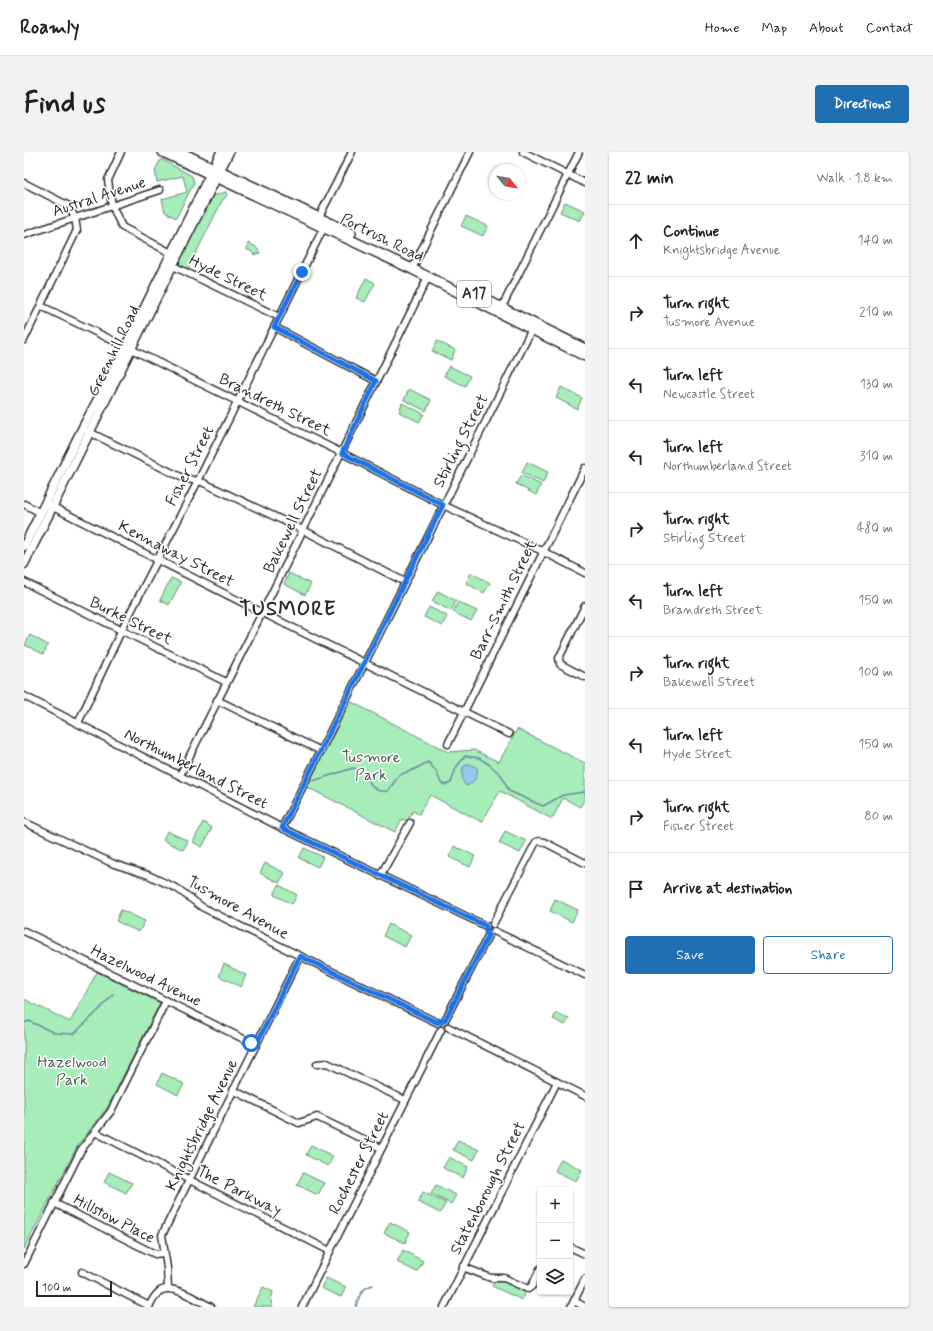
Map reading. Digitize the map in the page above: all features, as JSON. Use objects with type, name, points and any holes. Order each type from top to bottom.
[{"type":"highway","name":"Portrush Road","points":[[163,152],[319,217],[328,225]]},
{"type":"highway","name":"Portrush Road","points":[[180,152],[215,173],[502,307],[585,356]]},
{"type":"highway","name":"Portrush Road","points":[[413,266],[428,277],[585,349]]},
{"type":"main road","name":"Greenhill Road","points":[[24,564],[50,505],[86,431],[215,173],[221,152]]},
{"type":"main road","name":"Greenhill Road","points":[[169,264],[171,253],[215,173],[229,152]]},
{"type":"main road","name":"Greenhill Road","points":[[24,546],[41,513],[50,505]]},
{"type":"street","points":[[121,152],[108,180],[112,206],[122,226],[171,253]]},
{"type":"street","points":[[319,217],[352,152]]},
{"type":"street","points":[[413,266],[470,152]]},
{"type":"street","points":[[523,152],[585,183]]},
{"type":"street","points":[[502,307],[579,152]]},
{"type":"street","points":[[24,183],[69,206],[75,218],[77,230],[24,340]]},
{"type":"street","name":"Austral Avenue","points":[[24,235],[160,190]]},
{"type":"street","name":"Fisher Street","points":[[78,723],[157,560],[279,317],[328,225]]},
{"type":"street","name":"Hyde Street","points":[[169,264],[279,317]]},
{"type":"street","name":"Bakewell Street","points":[[180,775],[342,453],[428,277]]},
{"type":"street","name":"Brandreth Street","points":[[41,306],[237,401],[443,505],[585,573]]},
{"type":"street","name":"Stirling Street","points":[[282,828],[533,326]]},
{"type":"street","points":[[274,327],[376,381]]},
{"type":"street","points":[[86,431],[183,478],[198,480],[303,530],[405,582]]},
{"type":"street","name":"Barr-Smith Street","points":[[448,744],[585,468]]},
{"type":"street","points":[[24,504],[41,513]]},
{"type":"street","name":"Kennaway Street","points":[[50,505],[157,560],[509,734]]},
{"type":"street","name":"Burke Street","points":[[24,582],[226,682]]},
{"type":"street","points":[[585,606],[559,658],[560,664],[585,677]]},
{"type":"street","name":"Northumberland Street","points":[[24,696],[282,828],[486,926],[486,932],[492,930]]},
{"type":"street","points":[[217,700],[321,751]]},
{"type":"street","name":"Tusmore Avenue","points":[[24,822],[114,864],[148,875],[178,889],[202,907],[438,1023]]},
{"type":"street","points":[[380,876],[410,823]]},
{"type":"street","points":[[445,1020],[536,842],[544,842],[585,863]]},
{"type":"street","points":[[492,930],[585,975]]},
{"type":"street","name":"Hazelwood Avenue","points":[[24,931],[256,1045]]},
{"type":"street","name":"Knightsbridge Avenue","points":[[168,1288],[167,1268],[162,1235],[300,956]]},
{"type":"street","points":[[24,1264],[81,1150],[111,1111],[166,1001]]},
{"type":"street","points":[[445,1020],[440,1020],[438,1027],[441,1030],[448,1027]]},
{"type":"street","points":[[445,1020],[448,1027],[585,1096]]},
{"type":"street","name":"Rochester Street","points":[[302,1307],[441,1030]]},
{"type":"street","points":[[317,1064],[327,1063],[405,1100]]},
{"type":"street","name":"Statenborough Street","points":[[444,1307],[556,1082]]},
{"type":"street","points":[[234,1090],[299,1123],[317,1117],[381,1148]]},
{"type":"street","name":"The Parkway","points":[[95,1132],[330,1251]]},
{"type":"street","name":"Hillstow Place","points":[[54,1203],[155,1254],[164,1253]]},
{"type":"street","points":[[573,1248],[585,1254]]},
{"type":"street","points":[[463,1268],[491,1278],[504,1278],[528,1289],[532,1286],[537,1275]]},
{"type":"street","points":[[82,1272],[149,1306],[160,1291],[168,1288],[177,1290],[211,1307]]},
{"type":"street","points":[[585,1279],[572,1304],[585,1307]]},
{"type":"green space","points":[[161,159],[192,176],[194,183],[176,218],[165,212],[162,199],[187,192],[183,176],[157,182],[155,170]]},
{"type":"green space","points":[[226,192],[228,193],[223,199],[188,269],[181,266],[178,261],[200,217],[205,213],[213,196]]},
{"type":"green space","points":[[565,202],[585,211],[580,221],[560,212]]},
{"type":"green space","points":[[466,216],[488,226],[483,236],[461,226]]},
{"type":"green space","points":[[248,243],[256,247],[260,253],[254,255],[251,251],[247,250]]},
{"type":"green space","points":[[366,278],[375,283],[365,302],[356,298]]},
{"type":"green space","points":[[437,341],[455,350],[451,360],[432,351]]},
{"type":"green space","points":[[449,366],[470,376],[465,386],[444,376]]},
{"type":"green space","points":[[561,387],[582,398],[577,409],[556,398]]},
{"type":"green space","points":[[409,389],[431,400],[426,411],[404,400]]},
{"type":"green space","points":[[402,403],[424,414],[419,422],[399,412]]},
{"type":"green space","points":[[527,462],[548,472],[543,483],[522,473]]},
{"type":"green space","points":[[521,475],[541,485],[536,495],[516,484]]},
{"type":"green space","points":[[289,573],[311,584],[305,595],[284,584]]},
{"type":"green space","points":[[471,573],[490,583],[484,593],[466,583]]},
{"type":"green space","points":[[171,578],[181,582],[169,605],[160,600]]},
{"type":"green space","points":[[438,591],[456,601],[451,611],[432,601]]},
{"type":"green space","points":[[458,602],[477,611],[471,621],[453,612]]},
{"type":"green space","points":[[429,607],[447,616],[442,626],[424,617]]},
{"type":"green space","points":[[30,635],[48,645],[43,654],[25,645]]},
{"type":"green space","name":"Tusmore Park","points":[[346,699],[448,752],[474,750],[499,762],[517,729],[585,763],[585,798],[580,807],[563,798],[552,819],[500,791],[482,822],[430,795],[419,814],[413,811],[407,821],[402,819],[395,832],[303,785]]},
{"type":"green space","points":[[203,822],[212,828],[202,847],[193,842]]},
{"type":"green space","points":[[167,831],[188,841],[183,850],[163,840]]},
{"type":"green space","points":[[505,831],[526,841],[520,853],[499,843]]},
{"type":"green space","points":[[454,846],[475,856],[470,867],[449,857]]},
{"type":"green space","points":[[304,848],[323,857],[318,867],[299,858]]},
{"type":"green space","points":[[265,863],[285,873],[279,883],[260,873]]},
{"type":"green space","points":[[279,885],[297,895],[292,904],[274,895]]},
{"type":"green space","points":[[555,899],[578,910],[572,922],[550,911]]},
{"type":"green space","points":[[121,910],[145,921],[139,932],[116,921]]},
{"type":"green space","points":[[389,924],[411,935],[405,947],[383,936]]},
{"type":"green space","points":[[224,964],[246,975],[241,987],[219,976]]},
{"type":"green space","name":"Hazelwood Park","points":[[97,972],[160,1003],[107,1108],[78,1145],[24,1249],[24,999],[70,1022]]},
{"type":"green space","points":[[556,1013],[569,1019],[565,1025],[553,1019]]},
{"type":"green space","points":[[162,1073],[184,1084],[178,1095],[157,1084]]},
{"type":"green space","points":[[458,1140],[479,1150],[474,1160],[453,1150]]},
{"type":"green space","points":[[311,1145],[333,1156],[328,1166],[306,1155]]},
{"type":"green space","points":[[449,1157],[468,1167],[463,1178],[443,1168]]},
{"type":"green space","points":[[561,1159],[582,1170],[576,1181],[555,1171]]},
{"type":"green space","points":[[109,1172],[132,1183],[126,1193],[104,1182]]},
{"type":"green space","points":[[303,1173],[324,1183],[318,1195],[297,1185]]},
{"type":"green space","points":[[436,1185],[456,1195],[451,1204],[431,1194]]},
{"type":"green space","points":[[423,1192],[446,1203],[440,1213],[418,1202]]},
{"type":"green space","points":[[390,1222],[410,1232],[405,1243],[384,1233]]},
{"type":"green space","points":[[403,1250],[423,1261],[417,1272],[397,1262]]},
{"type":"green space","points":[[326,1278],[346,1287],[341,1297],[321,1288]]},
{"type":"green space","points":[[504,1280],[519,1287],[525,1294],[522,1300],[492,1286],[494,1281]]},
{"type":"green space","points":[[263,1287],[273,1292],[271,1301],[273,1307],[253,1307]]},
{"type":"water","points":[[470,764],[477,768],[477,776],[474,781],[466,786],[464,784],[462,774],[463,767]]},
{"type":"waterway","points":[[313,781],[353,768],[363,772],[374,788],[382,791],[388,791],[399,775],[428,762],[436,771],[441,783],[445,785],[451,783],[456,768],[465,756],[479,758],[490,765],[502,776],[509,791],[543,806],[563,795],[585,792]]},
{"type":"waterway","points":[[24,1023],[29,1021],[55,1033],[74,1034],[113,994]]},
{"type":"waterway","points":[[356,1307],[363,1290],[373,1285]]},
{"type":"district","name":"TUSMORE","points":[[288,609]]},
{"type":"route","points":[[251,1043],[256,1045],[300,956],[438,1023],[440,1020],[445,1020],[489,934],[485,930],[486,926],[282,828],[443,505],[342,453],[376,381],[274,327],[302,272]]}]
